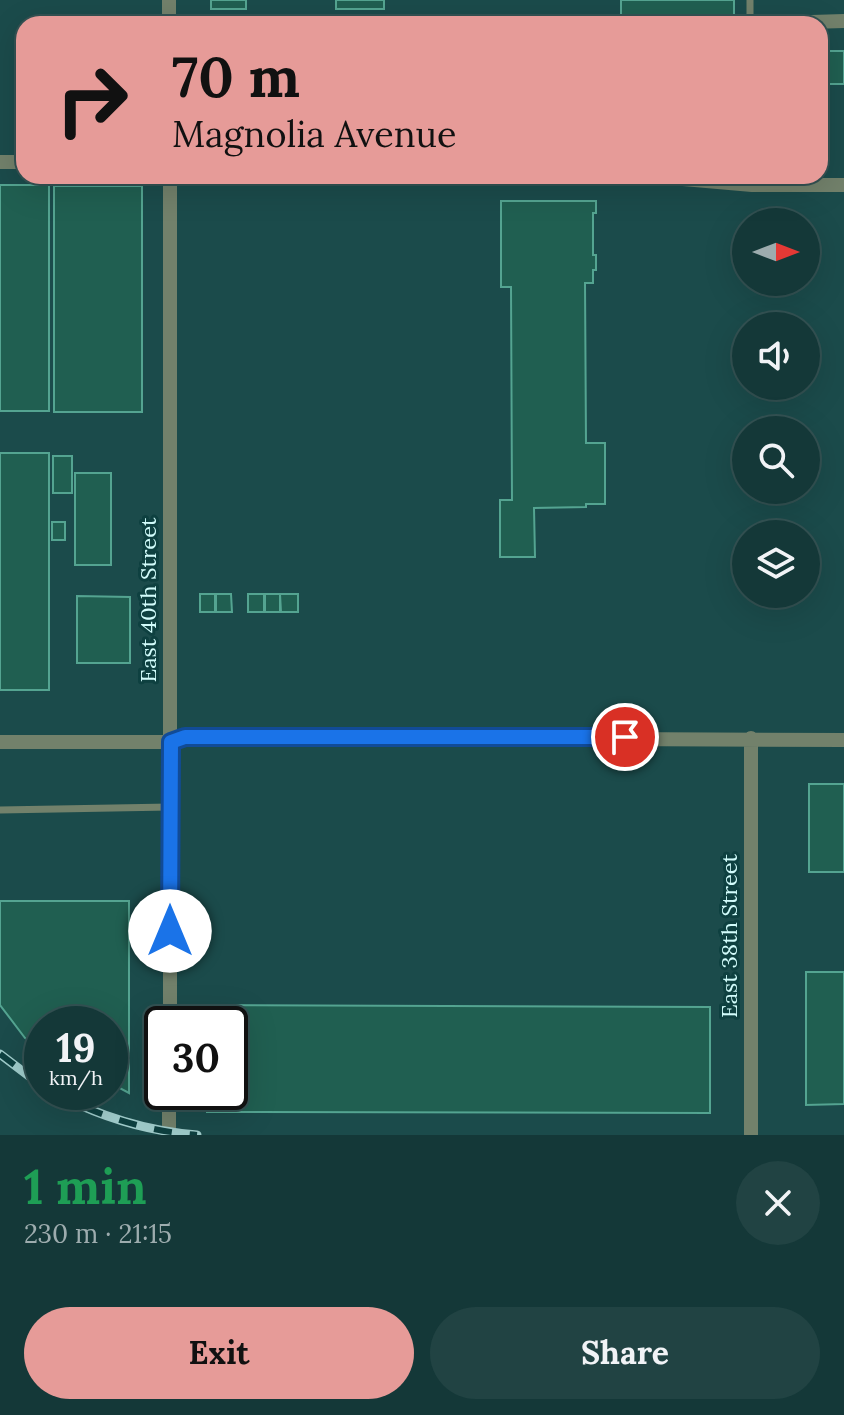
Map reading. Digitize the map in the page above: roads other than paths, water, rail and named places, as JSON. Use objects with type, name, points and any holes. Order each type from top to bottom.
[{"type":"street","name":"East 40th Street","points":[[170,184],[170,1006]]},
{"type":"street","points":[[821,184],[844,185]]},
{"type":"street","points":[[0,742],[171,742],[185,737],[844,740]]},
{"type":"street","name":"East 38th Street","points":[[751,738],[751,1135]]},
{"type":"street","points":[[169,1110],[169,1135]]},
{"type":"lane","points":[[0,810],[170,807]]},
{"type":"railway","points":[[0,1054],[24,1072]]},
{"type":"railway","points":[[93,1110],[159,1130],[197,1135]]}]
